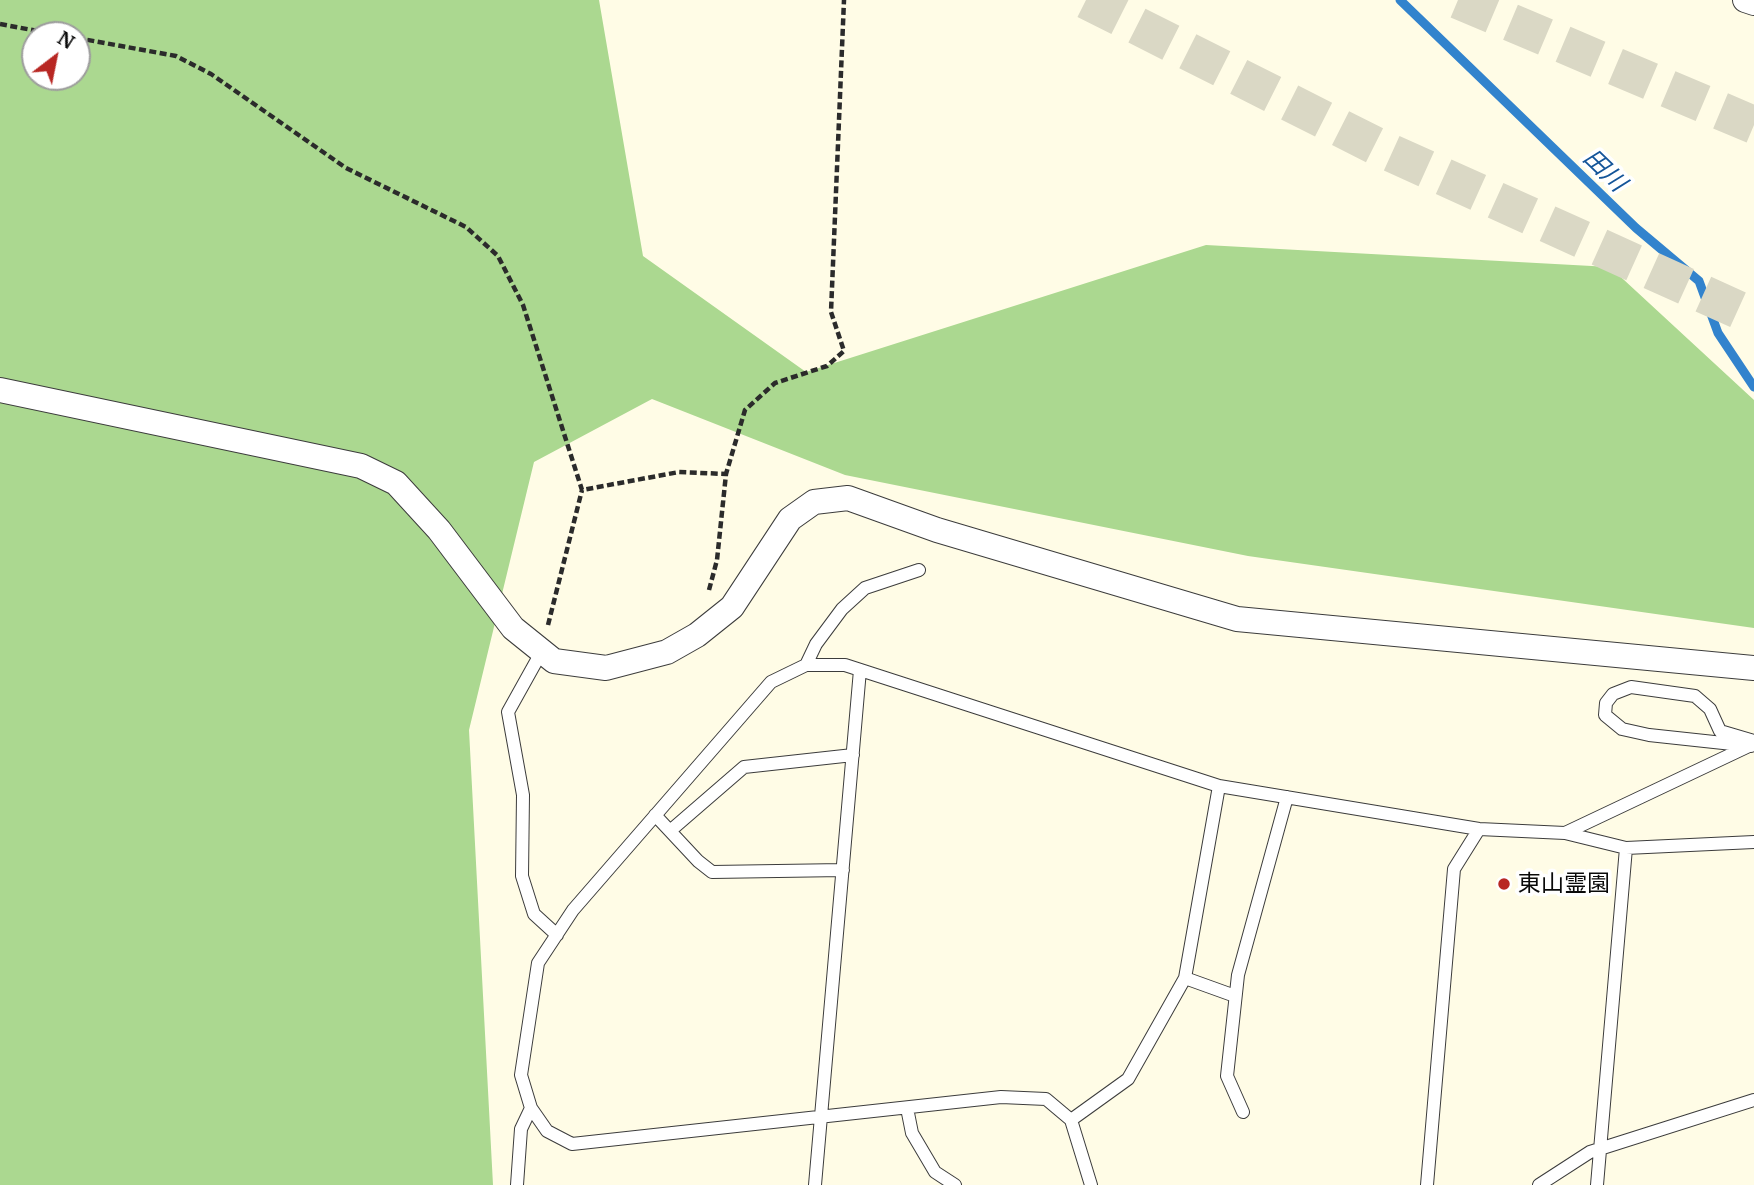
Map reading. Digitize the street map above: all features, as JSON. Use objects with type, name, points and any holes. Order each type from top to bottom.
[{"type":"street","points":[[1745,0],[1754,3]]},
{"type":"street","points":[[0,390],[360,466],[396,484],[439,530],[513,628],[554,661],[606,668],[667,652],[697,635],[732,607],[790,519],[814,502],[848,498],[937,530],[1237,620],[1754,667]]},
{"type":"lane","points":[[806,666],[816,644],[842,609],[865,588],[919,570]]},
{"type":"lane","points":[[542,651],[508,712],[523,796],[522,876],[534,914],[557,935]]},
{"type":"lane","points":[[1091,1185],[1071,1120],[1046,1100],[1001,1097],[572,1144],[547,1131],[531,1108],[521,1075],[538,963],[573,910],[771,682],[806,666],[845,665],[1219,786],[1479,829],[1565,833],[1626,848],[1754,842]]},
{"type":"lane","points":[[815,1185],[860,670]]},
{"type":"lane","points":[[1631,687],[1695,696],[1710,709],[1720,731],[1753,744],[1649,735],[1622,729],[1605,716],[1606,703],[1613,694],[1631,687]]},
{"type":"lane","points":[[1565,833],[1753,744]]},
{"type":"lane","points":[[670,831],[744,767],[853,755]]},
{"type":"lane","points":[[1071,1120],[1128,1079],[1185,978],[1219,786]]},
{"type":"lane","points":[[1243,1111],[1227,1076],[1235,996],[1287,797]]},
{"type":"lane","points":[[655,815],[712,872],[843,870]]},
{"type":"lane","points":[[1427,1185],[1454,869],[1479,829]]},
{"type":"lane","points":[[1597,1185],[1626,848]]},
{"type":"lane","points":[[1185,978],[1235,996]]},
{"type":"lane","points":[[1539,1185],[1590,1152],[1754,1100]]},
{"type":"lane","points":[[517,1185],[521,1129],[531,1108]]},
{"type":"lane","points":[[907,1108],[912,1133],[935,1172],[956,1185]]},
{"type":"path","points":[[697,635],[717,560],[726,474],[745,410],[775,383],[827,366],[844,351],[831,312],[844,0]]},
{"type":"path","points":[[0,24],[21,28]]},
{"type":"path","points":[[91,41],[176,56],[211,74],[346,168],[466,227],[498,256],[523,304],[582,490],[542,651]]},
{"type":"path","points":[[582,490],[679,472],[726,474]]},
{"type":"green space","points":[[0,0],[599,0],[643,256],[806,372],[1206,245],[1610,267],[1754,400],[1754,628],[1248,556],[845,475],[652,399],[534,462],[469,730],[493,1185],[0,1185]]},
{"type":"waterway","name":"田川","points":[[1400,0],[1636,228],[1699,281],[1718,333],[1754,387]]},
{"type":"tunnel","points":[[1086,0],[1380,148],[1754,317]]},
{"type":"tunnel","points":[[1458,0],[1754,125]]},
{"type":"place","name":"東山霊園","points":[[1504,884]]}]
